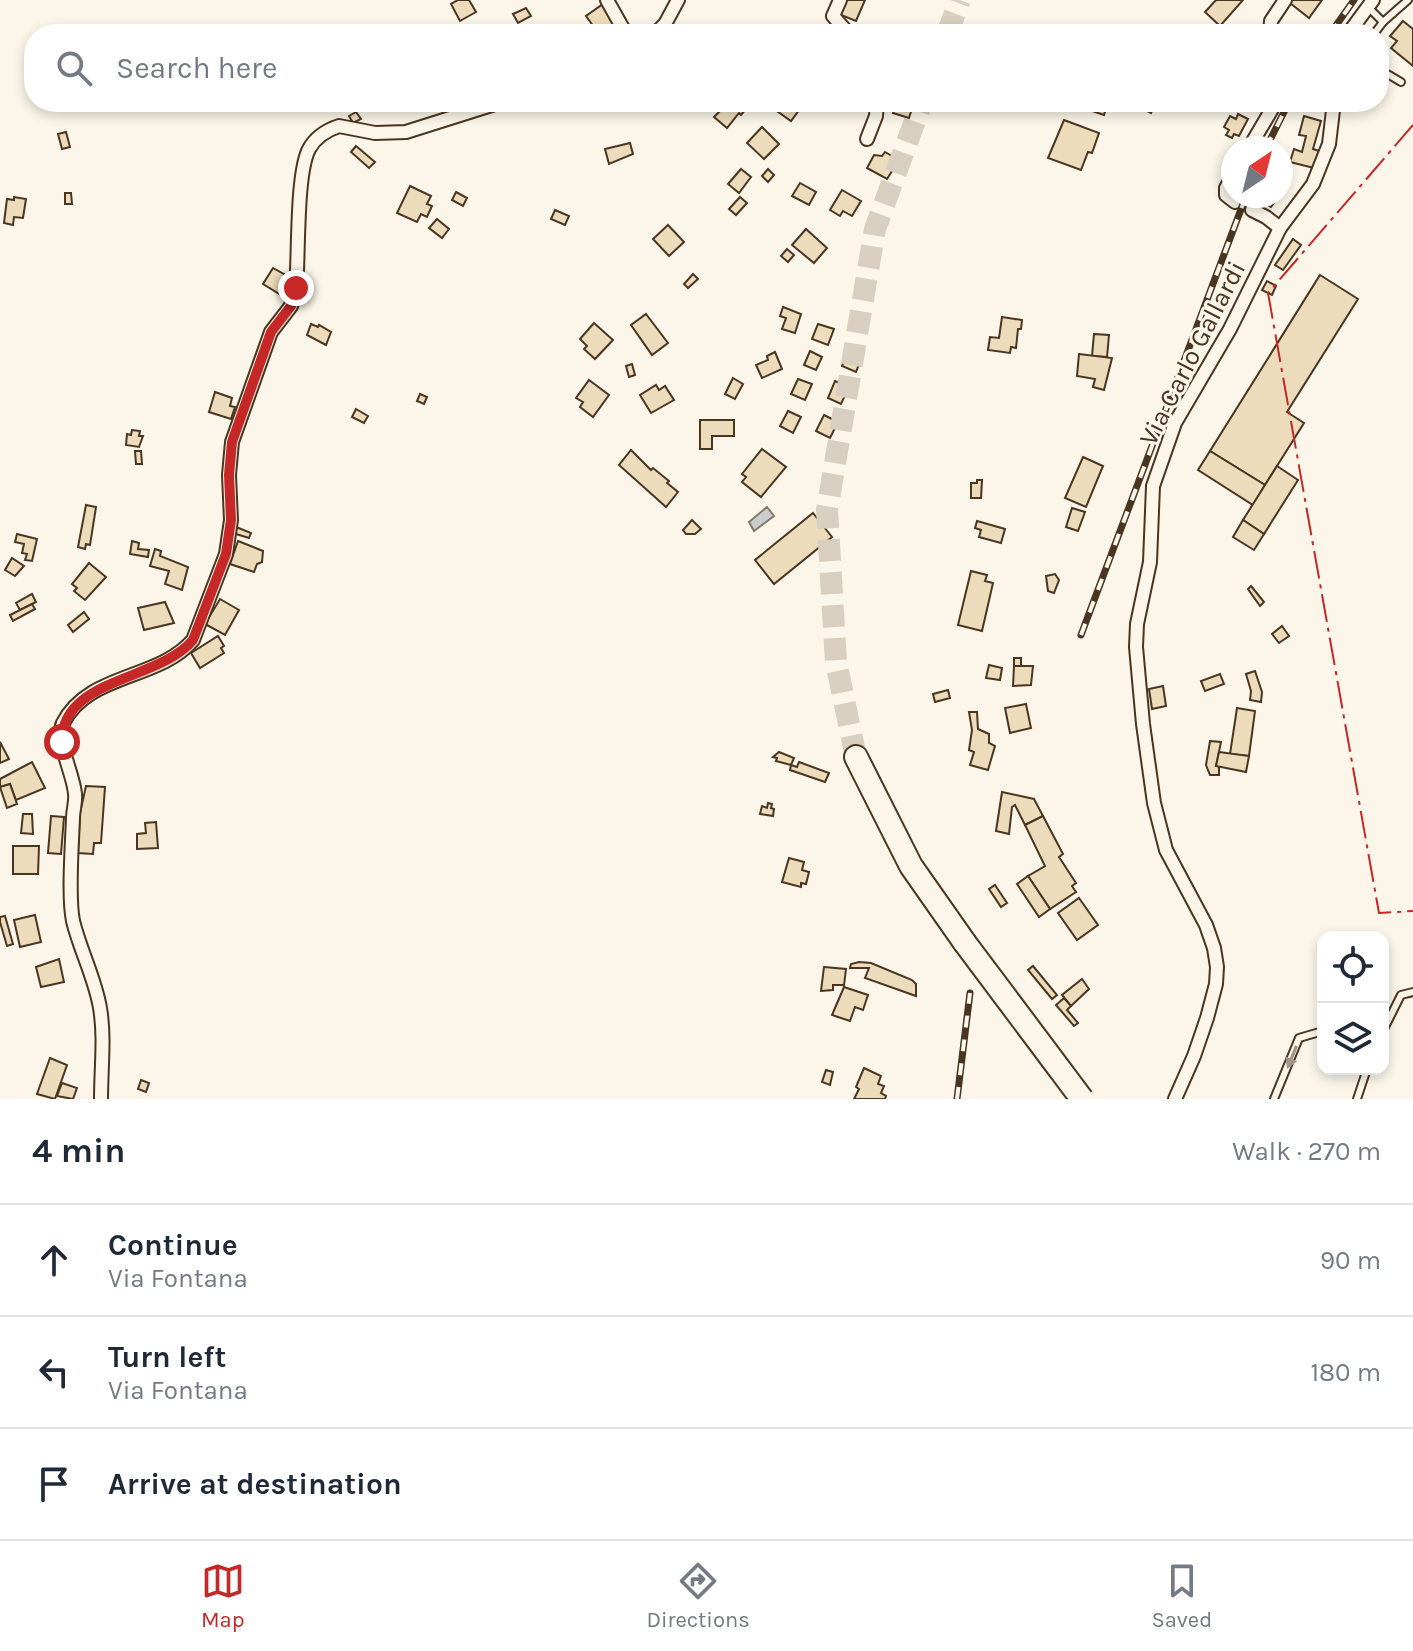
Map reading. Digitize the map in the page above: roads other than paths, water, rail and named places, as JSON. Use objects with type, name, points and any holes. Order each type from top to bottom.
[{"type":"highway","points":[[856,757],[911,866],[1082,1099]]},
{"type":"street","points":[[607,0],[620,24]]},
{"type":"street","points":[[665,24],[678,0]]},
{"type":"street","points":[[840,0],[833,16],[840,24]]},
{"type":"street","points":[[1271,24],[1285,0]]},
{"type":"street","points":[[1355,24],[1370,3]]},
{"type":"street","points":[[101,1099],[100,1009],[73,919],[71,847],[76,798],[62,742],[62,725],[85,696],[169,659],[193,640],[226,554],[231,520],[229,475],[232,442],[271,332],[291,306],[296,288],[302,174],[309,149],[318,138],[339,126],[375,133],[406,132],[469,112]]},
{"type":"street","points":[[867,139],[876,112]]},
{"type":"street","points":[[1256,136],[1270,112]]},
{"type":"street","name":"Via Carlo Gallardi","points":[[1175,1099],[1207,1018],[1217,967],[1206,925],[1166,850],[1154,803],[1143,724],[1136,647],[1137,624],[1150,562],[1153,486],[1175,423],[1230,329],[1280,228],[1313,184],[1329,144],[1333,112]]},
{"type":"street","points":[[1252,210],[1280,228]]},
{"type":"lane","points":[[1370,3],[1383,22],[1408,0]]},
{"type":"lane","points":[[1389,75],[1401,82]]},
{"type":"lane","points":[[1389,1019],[1401,995],[1413,992]]},
{"type":"lane","points":[[1274,1099],[1299,1038],[1317,1033]]},
{"type":"lane","points":[[1357,1099],[1365,1075]]},
{"type":"tunnel","points":[[951,24],[960,0]]},
{"type":"tunnel","points":[[856,757],[836,662],[827,510],[875,229],[918,112]]},
{"type":"railway","points":[[1337,24],[1354,0]]},
{"type":"railway","points":[[1272,136],[1284,112]]},
{"type":"railway","points":[[1081,635],[1241,208]]},
{"type":"railway","points":[[957,1099],[970,993]]}]
